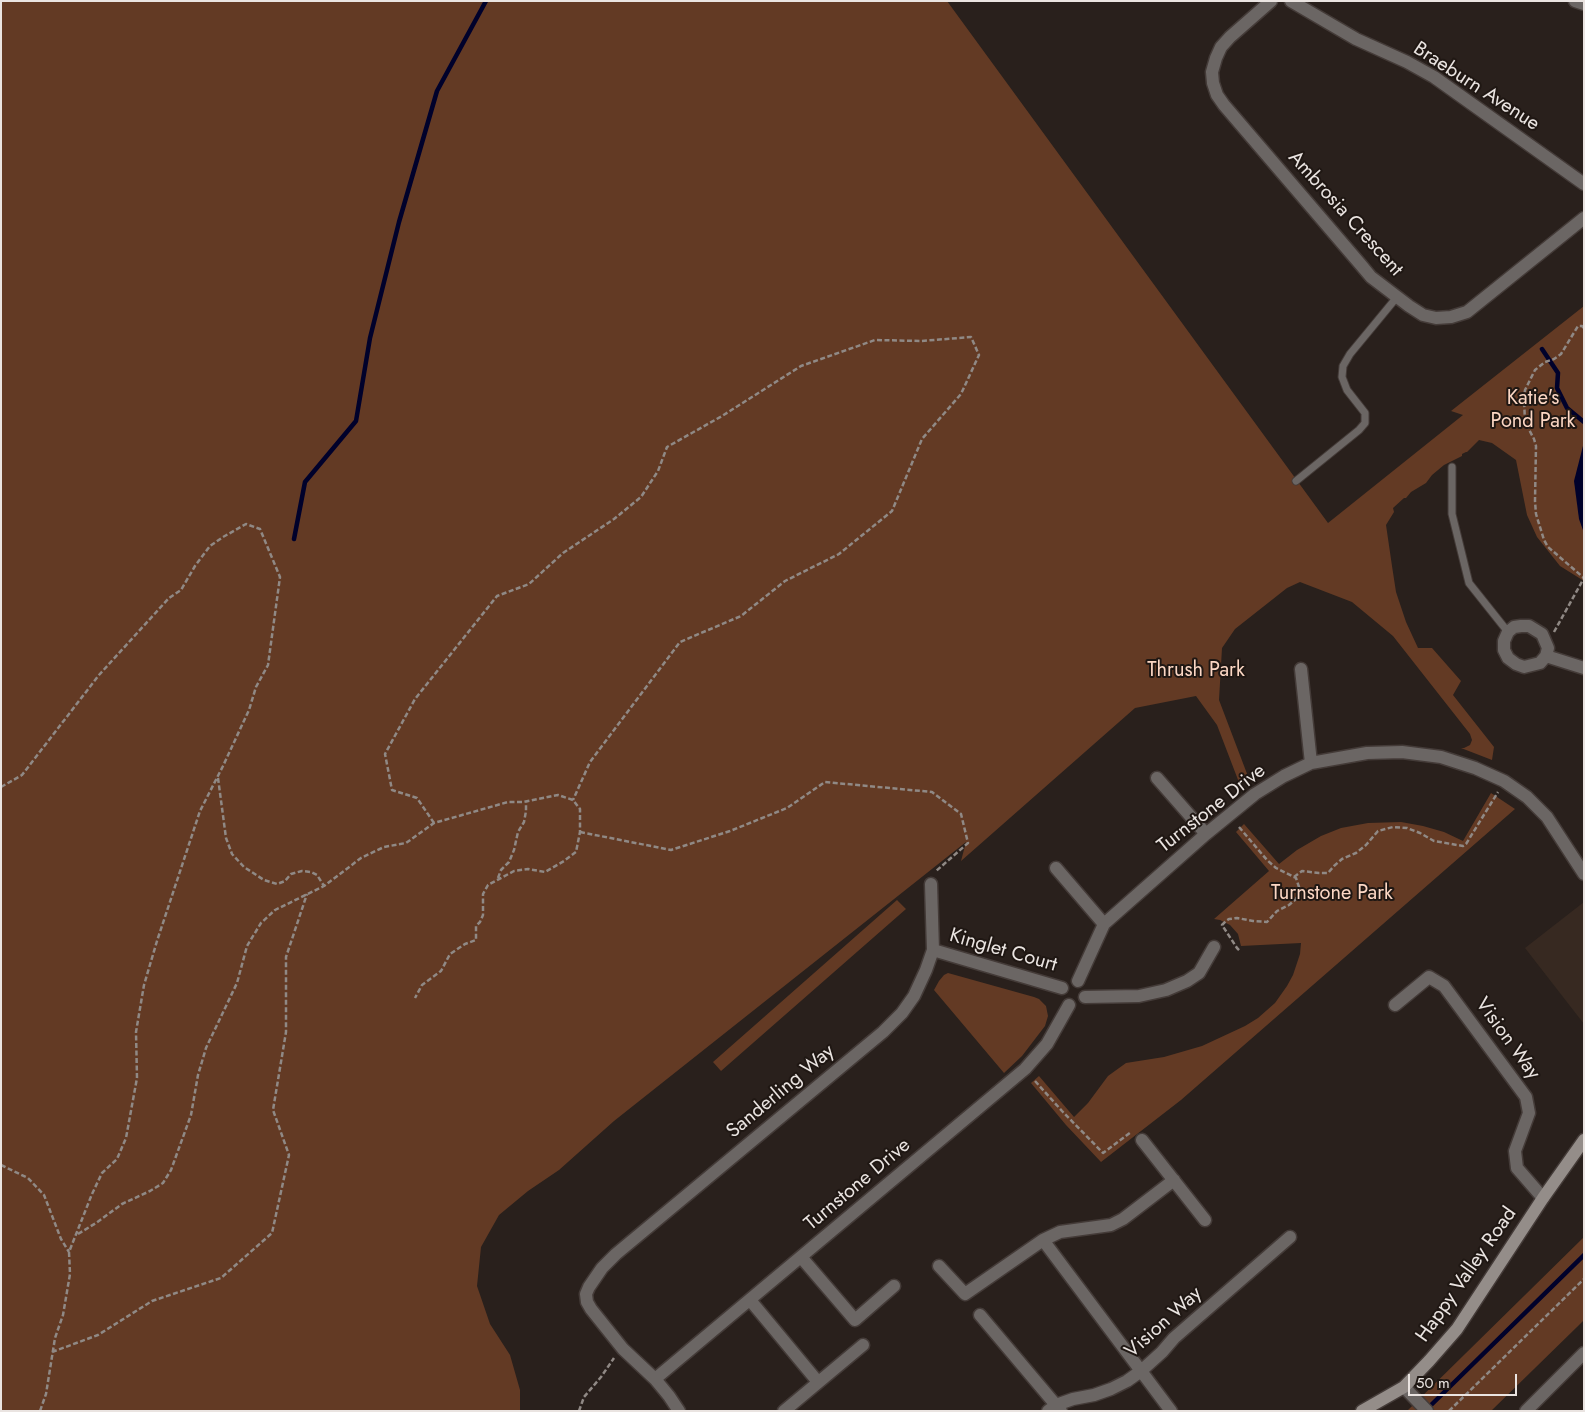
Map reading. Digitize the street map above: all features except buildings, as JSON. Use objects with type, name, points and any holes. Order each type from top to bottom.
[{"type":"main road","name":"Happy Valley Road","points":[[1362,1411],[1404,1387],[1457,1329],[1543,1198],[1584,1140]]},
{"type":"street","name":"Ambrosia Crescent","points":[[1271,1],[1230,37],[1221,48],[1212,72],[1217,95],[1230,113],[1361,265],[1397,298],[1423,315],[1436,318],[1451,317],[1467,312],[1584,218]]},
{"type":"street","name":"Braeburn Avenue","points":[[1291,1],[1356,40],[1407,62],[1434,78],[1584,184]]},
{"type":"street","points":[[1575,1],[1584,4]]},
{"type":"street","points":[[1521,626],[1529,626],[1536,629],[1546,641],[1548,648],[1546,656],[1540,663],[1532,666],[1516,664],[1508,658],[1504,650],[1504,641],[1508,632],[1514,627],[1521,626]]},
{"type":"street","points":[[1546,656],[1584,668]]},
{"type":"street","points":[[1301,669],[1311,763]]},
{"type":"street","name":"Turnstone Drive","points":[[1078,981],[1104,924],[1206,834],[1255,794],[1284,776],[1311,763],[1367,753],[1402,752],[1442,757],[1475,768],[1504,781],[1527,796],[1547,816],[1584,874]]},
{"type":"street","points":[[1157,778],[1206,834]]},
{"type":"street","points":[[1056,868],[1104,924]]},
{"type":"street","name":"Sanderling Way","points":[[655,1379],[623,1349],[587,1302],[586,1294],[593,1279],[616,1254],[883,1032],[902,1013],[914,996],[933,950],[932,878]]},
{"type":"street","points":[[1085,997],[1139,996],[1166,990],[1187,982],[1199,972],[1214,947]]},
{"type":"street","name":"Kinglet Court","points":[[933,950],[1062,988]]},
{"type":"street","name":"Vision Way","points":[[1395,1005],[1429,977],[1444,986],[1526,1097],[1530,1113],[1515,1151],[1517,1168],[1543,1198]]},
{"type":"street","points":[[1071,980],[1078,981],[1086,990],[1085,997],[1082,1002],[1076,1005],[1069,1005],[1064,1000],[1062,988],[1071,980]]},
{"type":"street","name":"Turnstone Drive","points":[[655,1379],[1025,1070],[1047,1044],[1069,1005]]},
{"type":"street","points":[[1142,1140],[1205,1220]]},
{"type":"street","points":[[939,1266],[965,1294],[1043,1240],[1060,1232],[1111,1225],[1123,1219],[1174,1180]]},
{"type":"street","name":"Vision Way","points":[[1055,1409],[1074,1399],[1111,1389],[1141,1371],[1174,1338],[1290,1237]]},
{"type":"street","points":[[1043,1240],[1171,1411]]},
{"type":"street","points":[[801,1257],[854,1320],[894,1286]]},
{"type":"street","points":[[750,1300],[818,1382]]},
{"type":"street","points":[[980,1315],[1055,1409]]},
{"type":"street","points":[[784,1411],[863,1345]]},
{"type":"street","points":[[1528,1410],[1584,1353]]},
{"type":"street","points":[[655,1379],[679,1411]]},
{"type":"street","points":[[1404,1387],[1427,1411]]},
{"type":"lane","points":[[1296,481],[1359,430],[1365,422],[1365,413],[1347,390],[1342,377],[1343,366],[1350,354],[1397,298]]},
{"type":"lane","points":[[1452,468],[1452,514],[1469,583],[1508,632]]},
{"type":"path","points":[[1552,633],[1584,578],[1548,547],[1544,540],[1536,514],[1536,446],[1524,422],[1524,399],[1525,390],[1535,370],[1545,362],[1561,354],[1578,326],[1584,328]]},
{"type":"path","points":[[434,823],[417,798],[392,790],[385,754],[415,699],[497,596],[529,584],[563,552],[614,519],[641,498],[658,472],[667,448],[801,366],[874,340],[922,341],[971,337],[978,355],[961,394],[922,439],[892,511],[839,554],[785,580],[741,616],[680,642],[590,762],[573,800]]},
{"type":"path","points":[[1,787],[22,775],[99,675],[169,598],[181,590],[195,566],[210,546],[246,524],[260,529],[280,577],[268,665],[256,687],[249,710],[200,811],[170,899],[144,985],[136,1032],[137,1078],[126,1138],[117,1158],[102,1174],[95,1187],[69,1252],[70,1274],[63,1315],[55,1338],[46,1394],[40,1411]]},
{"type":"path","points":[[218,776],[226,838],[232,854],[244,867],[264,880],[277,884],[284,881],[291,874],[302,871],[311,872],[317,875],[324,886]]},
{"type":"path","points":[[580,832],[671,850],[730,831],[787,808],[824,782],[932,792],[960,814],[968,843],[932,878]]},
{"type":"path","points":[[1294,877],[1302,871],[1328,872],[1342,859],[1356,853],[1366,845],[1378,831],[1393,827],[1420,832],[1434,841],[1463,846],[1498,790]]},
{"type":"path","points":[[76,1234],[96,1223],[122,1204],[150,1192],[163,1183],[171,1170],[191,1115],[198,1075],[206,1048],[237,983],[247,946],[261,924],[275,910],[324,886],[361,858],[384,847],[406,843],[434,823],[508,802],[526,801],[558,795],[573,800],[580,810],[580,832],[576,852],[545,872],[528,869],[514,871],[488,885],[484,894],[483,915],[476,926],[476,940],[465,944],[450,954],[441,971],[422,984],[415,998]]},
{"type":"path","points":[[497,880],[501,870],[509,862],[514,850],[518,832],[525,816],[526,801]]},
{"type":"path","points":[[1238,827],[1276,868],[1296,878],[1299,887],[1296,899],[1277,911],[1267,922],[1237,918],[1229,919],[1222,925],[1240,951]]},
{"type":"path","points":[[52,1352],[98,1334],[152,1301],[221,1278],[272,1232],[289,1155],[273,1110],[286,1032],[286,957],[307,894]]},
{"type":"path","points":[[1035,1081],[1103,1153],[1125,1136]]},
{"type":"path","points":[[1,1165],[28,1178],[44,1195],[61,1239],[69,1252]]},
{"type":"path","points":[[1449,1411],[1584,1279]]},
{"type":"path","points":[[580,1411],[584,1397],[601,1377],[614,1357]]},
{"type":"shaded area","points":[[1584,902],[1584,1024],[1525,948]]},
{"type":"green space","points":[[1,1],[947,1],[1328,523],[1463,415],[1451,411],[1584,306],[1584,581],[1560,566],[1537,537],[1527,515],[1516,460],[1492,443],[1479,440],[1462,456],[1444,465],[1426,483],[1411,492],[1393,508],[1394,512],[1386,525],[1396,592],[1406,622],[1418,648],[1432,648],[1461,681],[1453,695],[1494,747],[1492,760],[1461,748],[1470,745],[1472,740],[1470,734],[1393,636],[1352,602],[1300,582],[1287,588],[1235,629],[1222,648],[1219,700],[1249,779],[1240,785],[1217,725],[1196,696],[1135,708],[961,861],[966,842],[614,1121],[559,1170],[528,1191],[499,1215],[481,1247],[477,1286],[490,1324],[510,1355],[520,1390],[520,1411],[1,1411]]},
{"type":"green space","name":"Turnstone Park","points":[[1491,793],[1515,809],[1181,1100],[1101,1162],[1066,1125],[1031,1083],[1039,1076],[1074,1117],[1088,1103],[1108,1076],[1126,1063],[1164,1057],[1202,1046],[1245,1026],[1258,1018],[1275,1003],[1293,975],[1300,954],[1301,943],[1241,946],[1238,934],[1230,925],[1214,919],[1269,871],[1236,832],[1244,824],[1279,864],[1297,850],[1321,836],[1341,828],[1368,823],[1401,822],[1423,826],[1444,832],[1463,841]]},
{"type":"green space","points":[[897,900],[906,909],[721,1071],[713,1062]]},
{"type":"green space","points":[[948,973],[1034,997],[1046,1006],[1048,1016],[1045,1026],[1022,1056],[1004,1073],[934,990],[939,981]]},
{"type":"green space","points":[[1584,1237],[1584,1320],[1577,1327],[1491,1411],[1407,1411]]},
{"type":"water","points":[[1584,442],[1584,533],[1579,519],[1574,481]]},
{"type":"waterway","points":[[294,539],[305,482],[356,421],[370,338],[399,222],[437,91],[486,1]]},
{"type":"waterway","points":[[1542,349],[1558,373],[1557,388],[1567,408],[1584,422]]},
{"type":"waterway","points":[[1428,1408],[1584,1255]]},
{"type":"park label","name":"Katie's Pond Park","points":[[1533,410]]},
{"type":"park label","name":"Thrush Park","points":[[1196,671]]}]
